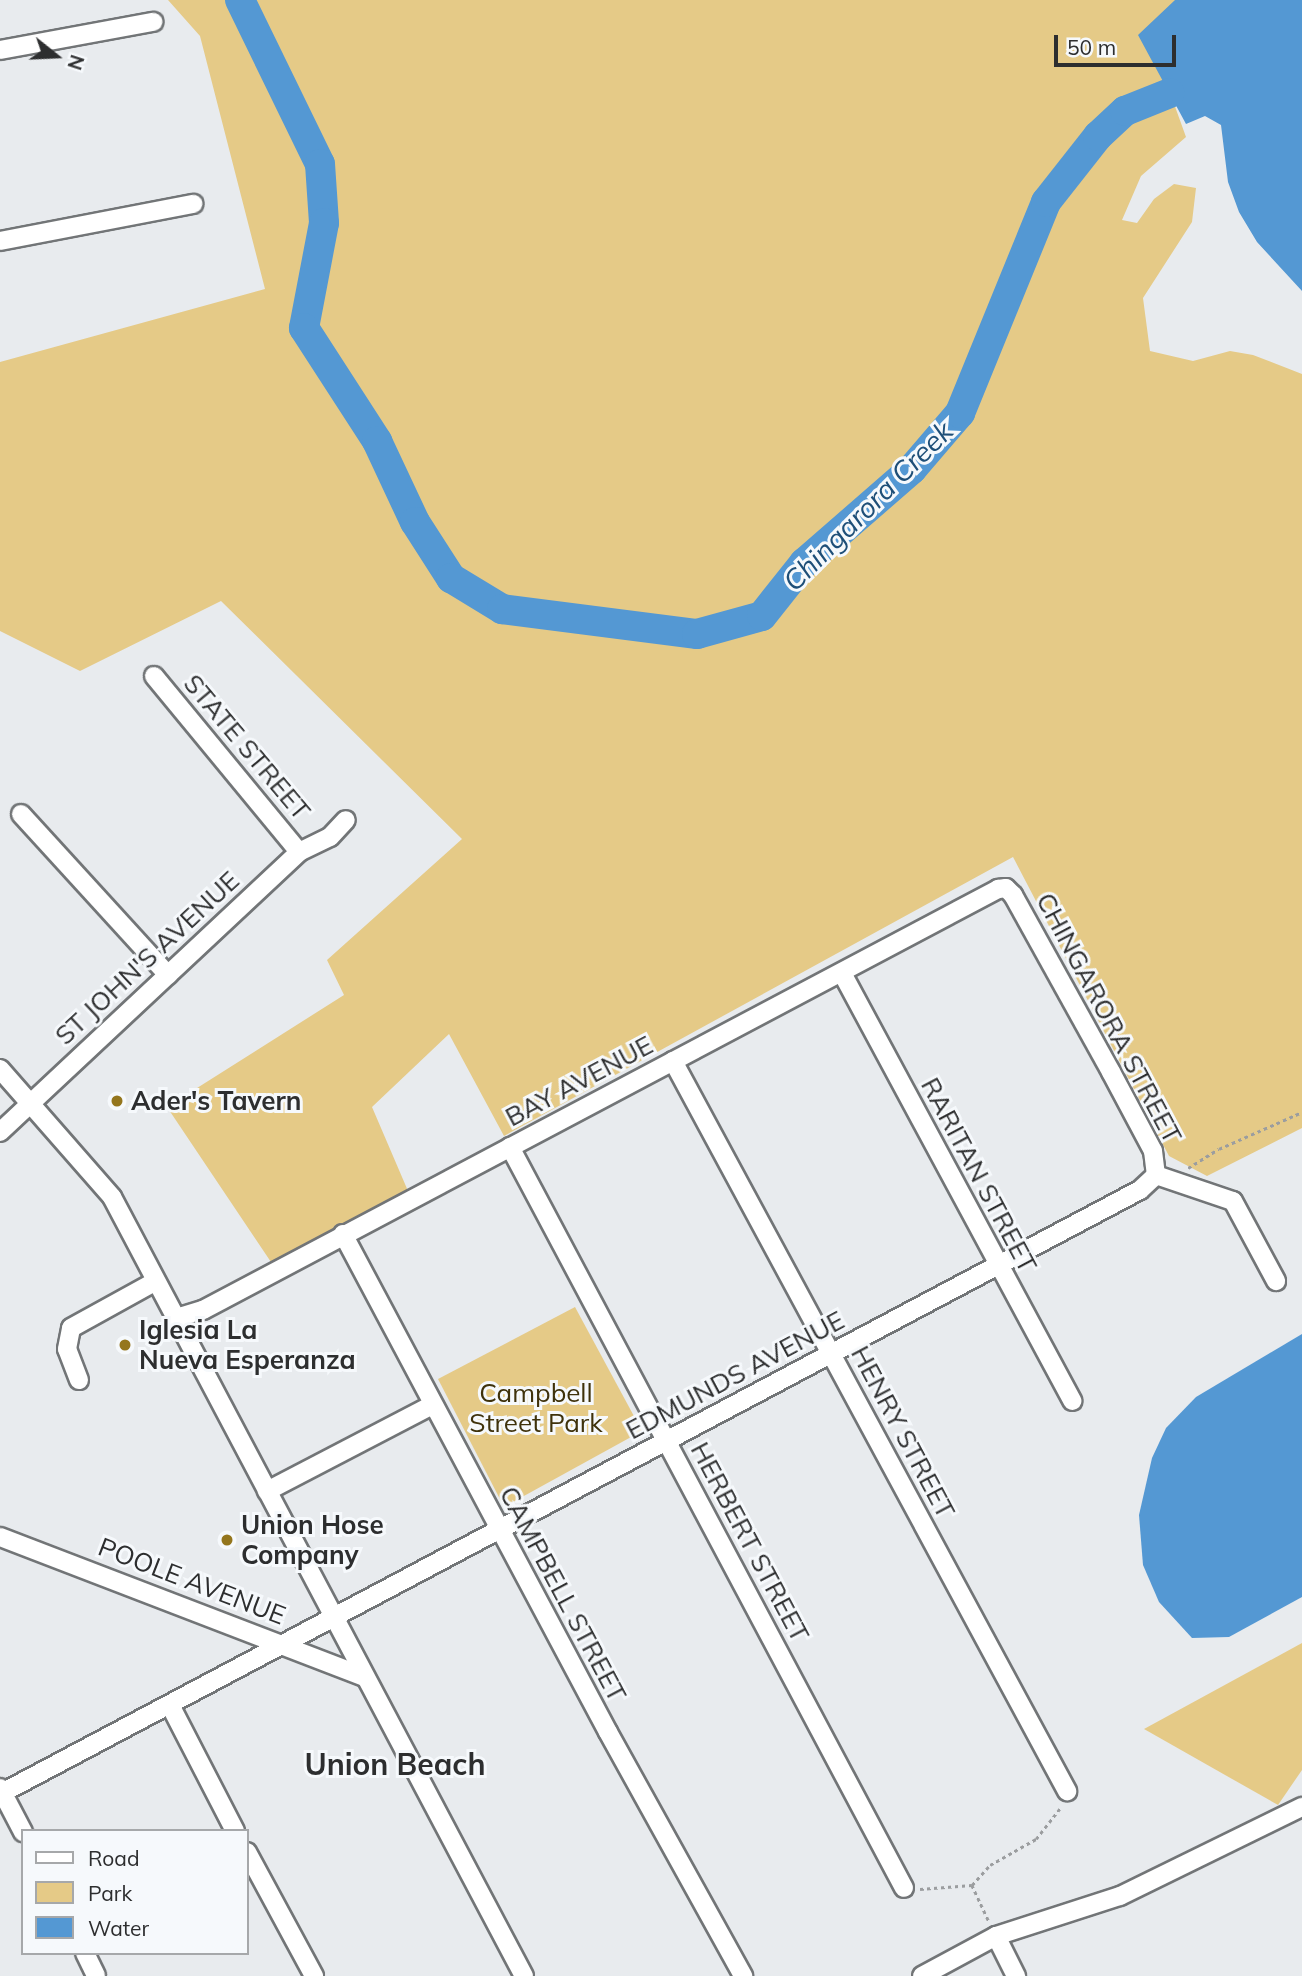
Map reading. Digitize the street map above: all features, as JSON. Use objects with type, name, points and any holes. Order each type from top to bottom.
[{"type":"street","points":[[0,50],[153,22]]},
{"type":"street","points":[[0,241],[192,204]]},
{"type":"street","name":"STATE STREET","points":[[154,676],[299,852]]},
{"type":"street","points":[[21,814],[168,975]]},
{"type":"street","name":"ST JOHN'S AVENUE","points":[[0,1132],[299,852],[330,837],[345,820]]},
{"type":"street","name":"BAY AVENUE","points":[[176,1318],[202,1310],[842,973],[988,892],[1006,888]]},
{"type":"street","name":"CHINGARORA STREET","points":[[1006,888],[1141,1128],[1163,1177]]},
{"type":"street","name":"RARITAN STREET","points":[[842,973],[1072,1401]]},
{"type":"street","name":"HENRY STREET","points":[[673,1061],[1067,1791]]},
{"type":"street","points":[[0,1069],[112,1197],[524,1976]]},
{"type":"street","name":"HERBERT STREET","points":[[510,1147],[904,1888]]},
{"type":"street","points":[[1163,1177],[1235,1202],[1276,1281]]},
{"type":"street","name":"EDMUNDS AVENUE","points":[[1,1791],[170,1705],[1163,1177]]},
{"type":"street","name":"CAMPBELL STREET","points":[[343,1234],[499,1530],[743,1976]]},
{"type":"street","points":[[79,1380],[66,1349],[71,1328],[156,1281]]},
{"type":"street","points":[[267,1491],[432,1405]]},
{"type":"street","name":"POOLE AVENUE","points":[[0,1536],[364,1677]]},
{"type":"street","points":[[170,1705],[234,1829]]},
{"type":"street","points":[[1,1791],[21,1829]]},
{"type":"street","points":[[922,1976],[996,1936],[1121,1896],[1302,1807]]},
{"type":"street","points":[[248,1854],[314,1976]]},
{"type":"street","points":[[996,1936],[1016,1976]]},
{"type":"street","points":[[86,1955],[96,1976]]},
{"type":"path","points":[[1163,1177],[1302,1112]]},
{"type":"path","points":[[904,1888],[972,1885],[990,1865],[1047,1829],[1067,1791]]},
{"type":"path","points":[[972,1885],[996,1936]]},
{"type":"green space","points":[[168,0],[1181,0],[1150,37],[1186,137],[1141,176],[1122,220],[1137,223],[1154,199],[1174,184],[1196,188],[1192,222],[1143,298],[1150,351],[1193,361],[1230,351],[1253,355],[1302,374],[1302,1128],[1207,1176],[1169,1156],[1013,857],[504,1136],[449,1034],[372,1107],[411,1198],[277,1271],[167,1107],[344,995],[327,960],[462,839],[221,601],[80,671],[0,631],[0,362],[265,289],[200,36]]},
{"type":"green space","name":"Campbell Street Park","points":[[575,1307],[642,1431],[504,1507],[438,1379]]},
{"type":"green space","points":[[1302,1643],[1302,1770],[1278,1805],[1144,1729]]},
{"type":"water","points":[[1175,0],[1302,0],[1302,291],[1257,242],[1239,212],[1228,182],[1221,125],[1205,116],[1186,124],[1138,35]]},
{"type":"water","points":[[1302,1334],[1302,1597],[1229,1637],[1192,1638],[1159,1602],[1143,1565],[1139,1515],[1152,1458],[1166,1428],[1196,1397]]},
{"type":"waterway","name":"Chingarora Creek","points":[[240,0],[320,164],[324,223],[304,328],[377,441],[415,522],[451,578],[502,609],[697,634],[762,616],[804,563],[912,469],[960,413],[1046,202],[1098,136],[1125,111],[1170,93]]},
{"type":"place","name":"Ader's Tavern","points":[[117,1101]]},
{"type":"place","name":"Iglesia La Nueva Esperanza","points":[[125,1345]]},
{"type":"place","name":"Union Hose Company","points":[[227,1540]]},
{"type":"district","name":"Union Beach","points":[[395,1764]]}]
